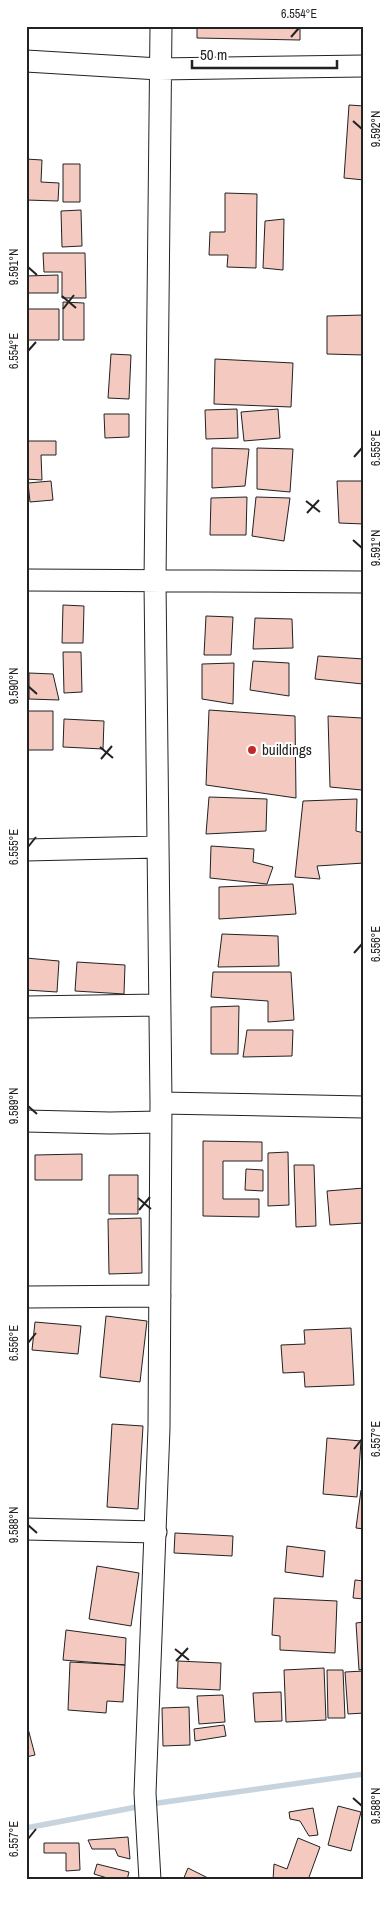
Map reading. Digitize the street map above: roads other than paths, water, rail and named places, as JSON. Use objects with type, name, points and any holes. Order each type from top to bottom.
[{"type":"street","points":[[150,1880],[145,1793],[160,1428],[160,1005],[155,582],[161,26]]},
{"type":"street","points":[[26,61],[160,69],[364,66]]},
{"type":"street","points":[[26,580],[364,582]]},
{"type":"street","points":[[26,850],[158,847]]},
{"type":"street","points":[[26,1007],[160,1005]]},
{"type":"street","points":[[26,1121],[110,1123],[160,1112],[364,1107]]},
{"type":"street","points":[[26,1297],[160,1296]]},
{"type":"street","points":[[26,1529],[156,1532]]},
{"type":"waterway","points":[[151,1804],[364,1774]]},
{"type":"waterway","points":[[26,1828],[142,1806]]},
{"type":"place","name":"buildings","points":[[252,750]]}]
